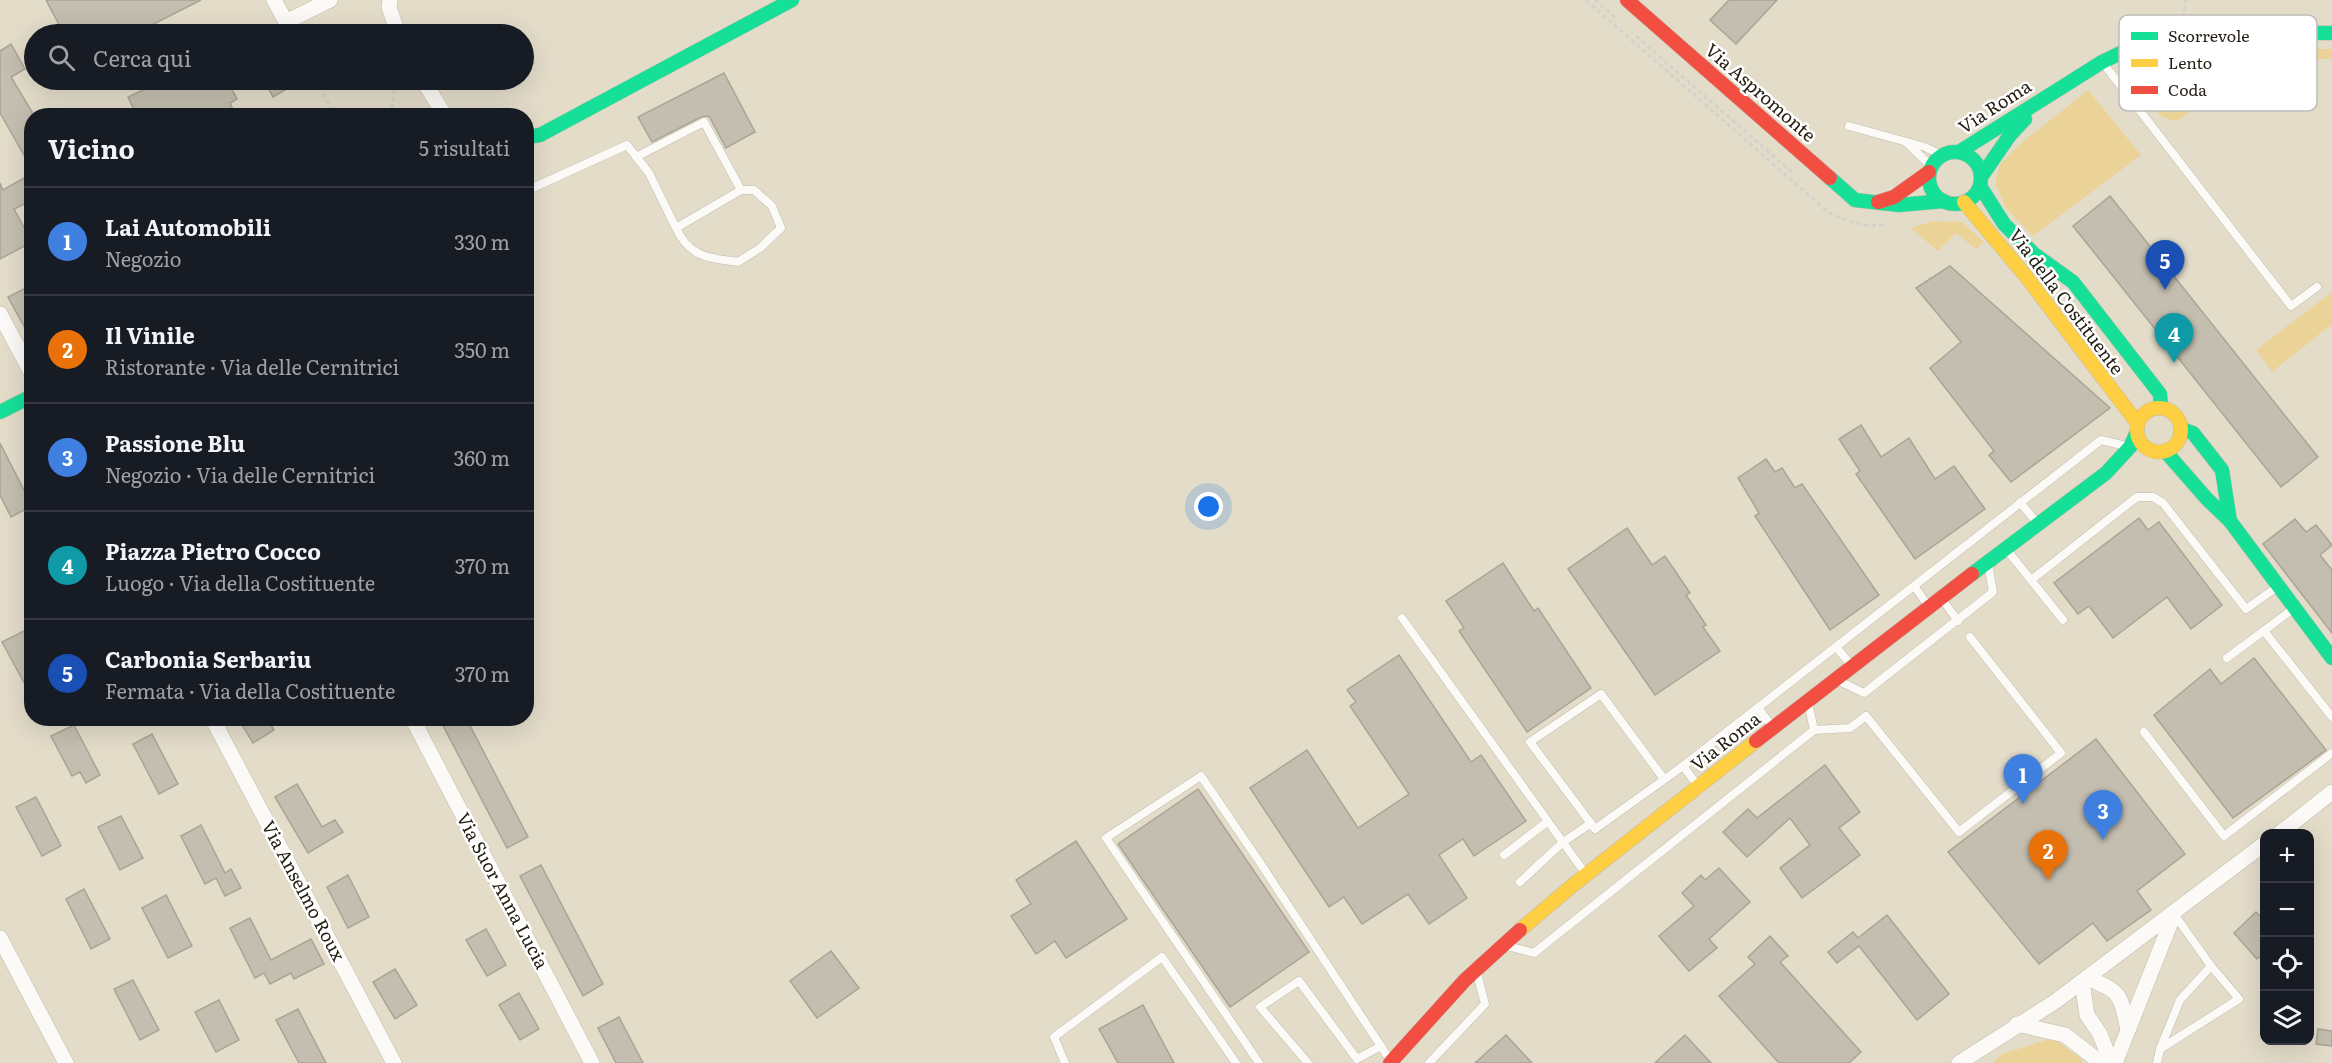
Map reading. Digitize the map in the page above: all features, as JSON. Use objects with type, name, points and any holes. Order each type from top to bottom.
[{"type":"main road","points":[[534,135],[792,0]]},
{"type":"main road","name":"Via Aspromonte","points":[[1627,0],[1855,200],[1891,206],[1912,206],[1944,201]]},
{"type":"main road","name":"Via Roma","points":[[2317,33],[2332,33]]},
{"type":"main road","name":"Via Roma","points":[[1959,152],[2051,93],[2119,54]]},
{"type":"main road","name":"Via Roma","points":[[1980,182],[2010,135],[2051,93]]},
{"type":"main road","points":[[1874,203],[1894,197],[1930,169],[1941,155],[1959,152],[1972,158],[1980,170],[1980,182],[1970,199],[1950,203],[1944,201],[1931,189],[1930,169]]},
{"type":"main road","name":"Via della Costituente","points":[[1980,182],[2004,224],[2034,254],[2073,282],[2160,394],[2161,408]]},
{"type":"main road","name":"Via della Costituente","points":[[1964,202],[2037,291],[2138,428]]},
{"type":"main road","points":[[2037,291],[2040,280],[2049,273],[2059,271]]},
{"type":"main road","points":[[0,412],[24,400]]},
{"type":"main road","points":[[2161,452],[2177,443],[2182,429],[2175,414],[2161,408],[2146,412],[2138,428],[2144,446],[2161,452],[2230,521],[2332,658]]},
{"type":"main road","name":"Via Roma","points":[[1390,1062],[1476,969],[1502,945],[1586,874],[1835,679],[2106,473],[2130,447],[2138,428]]},
{"type":"main road","points":[[2182,429],[2193,433],[2222,470],[2230,521]]},
{"type":"main road","name":"Via Roma","points":[[2106,473],[2140,462],[2161,452]]},
{"type":"street","points":[[274,0],[286,22],[330,0]]},
{"type":"street","points":[[386,2],[394,24]]},
{"type":"street","points":[[429,90],[440,108]]},
{"type":"street","points":[[0,314],[24,359]]},
{"type":"street","name":"Via Anselmo Roux","points":[[217,726],[394,1063]]},
{"type":"street","name":"Via Suor Anna Lucia","points":[[416,726],[592,1063]]},
{"type":"street","points":[[2285,829],[2332,792]]},
{"type":"street","points":[[1959,1063],[2056,1001],[2260,848]]},
{"type":"street","points":[[2113,1063],[2174,914]]},
{"type":"street","points":[[0,938],[66,1063]]},
{"type":"street","points":[[2085,980],[2112,988],[2121,998],[2128,1030]]},
{"type":"street","points":[[2085,980],[2087,1015],[2100,1034],[2113,1063]]},
{"type":"street","points":[[2011,1028],[2065,1035],[2101,1063]]},
{"type":"lane","points":[[2102,62],[2119,84]]},
{"type":"lane","points":[[2140,111],[2291,306],[2317,287]]},
{"type":"lane","points":[[636,157],[704,122],[741,190]]},
{"type":"lane","points":[[1850,126],[1925,147],[1941,155]]},
{"type":"lane","points":[[1906,142],[1930,169]]},
{"type":"lane","points":[[534,187],[627,145],[648,172],[676,228],[680,236],[700,257],[738,262],[760,248],[781,228],[772,206],[754,190],[741,190],[676,228]]},
{"type":"lane","points":[[1664,779],[1601,694],[1530,742],[1595,830],[1683,766],[1837,648],[2020,502],[2102,440],[2130,447]]},
{"type":"lane","points":[[2031,580],[2137,497],[2153,497],[2163,503],[2246,609],[2278,586]]},
{"type":"lane","points":[[2020,502],[2038,525]]},
{"type":"lane","points":[[2006,549],[2063,620]]},
{"type":"lane","points":[[1835,679],[1864,693],[1993,592],[1988,563]]},
{"type":"lane","points":[[1914,586],[1929,607]]},
{"type":"lane","points":[[1941,598],[1958,621]]},
{"type":"lane","points":[[2227,658],[2295,608]]},
{"type":"lane","points":[[1402,618],[1586,874]]},
{"type":"lane","points":[[2264,631],[2332,717]]},
{"type":"lane","points":[[1502,945],[1534,953],[1814,730],[1850,728],[1866,716],[1959,832],[2061,753],[1970,637]]},
{"type":"lane","points":[[1837,648],[1852,666]]},
{"type":"lane","points":[[1808,701],[1814,730]]},
{"type":"lane","points":[[1758,708],[1773,728]]},
{"type":"lane","points":[[2144,732],[2224,836],[2332,753]]},
{"type":"lane","points":[[1683,766],[1698,787]]},
{"type":"lane","points":[[1259,1063],[1106,838],[1201,776],[1390,1062]]},
{"type":"lane","points":[[1504,855],[1547,822]]},
{"type":"lane","points":[[1520,882],[1562,843],[1591,823]]},
{"type":"lane","points":[[2160,1049],[2239,999],[2211,966],[2174,914]]},
{"type":"lane","points":[[1065,1063],[1054,1037],[1162,957],[1236,1063]]},
{"type":"lane","points":[[2157,1063],[2160,1049],[2180,1000],[2211,966]]},
{"type":"lane","points":[[1429,1063],[1485,1004],[1476,969]]},
{"type":"lane","points":[[1308,1063],[1260,1007],[1299,981],[1355,1061],[1381,1046]]},
{"type":"path","points":[[1586,0],[1829,213],[1851,222],[1878,226],[1888,224]]},
{"type":"path","points":[[2184,15],[2186,0]]},
{"type":"path","points":[[321,90],[331,108]]},
{"type":"path","points":[[392,108],[394,90]]},
{"type":"shaded area","points":[[2317,49],[2332,49],[2332,59],[2317,59]]},
{"type":"shaded area","points":[[2088,90],[2141,155],[2033,236],[2005,207],[1995,182],[2000,164],[2024,141]]},
{"type":"shaded area","points":[[2156,111],[2191,111],[2179,120],[2172,120]]},
{"type":"shaded area","points":[[1933,221],[1962,222],[1984,242],[1976,249],[1956,233],[1938,251],[1911,228]]},
{"type":"shaded area","points":[[2332,292],[2332,324],[2272,372],[2256,350]]},
{"type":"shaded area","points":[[2053,1038],[2083,1063],[1992,1063],[2002,1054]]},
{"type":"building","points":[[46,0],[201,0],[154,24],[59,24]]},
{"type":"building","points":[[1729,0],[1777,0],[1736,44],[1710,20]]},
{"type":"building","points":[[11,44],[24,67],[24,70],[11,77],[30,108],[24,108],[24,155],[0,113],[0,51]]},
{"type":"building","points":[[724,73],[755,132],[726,148],[709,116],[701,117],[652,142],[638,117]]},
{"type":"building","points":[[143,90],[232,90],[237,99],[230,103],[232,108],[133,108],[128,97]]},
{"type":"building","points":[[269,90],[285,90],[273,97]]},
{"type":"building","points":[[24,178],[24,204],[14,209],[24,227],[24,246],[0,259],[0,183],[3,190]]},
{"type":"building","points":[[2110,196],[2318,457],[2281,487],[2073,226]]},
{"type":"building","points":[[1950,266],[2110,408],[2011,482],[1989,455],[1994,451],[1930,368],[1961,342],[1916,288]]},
{"type":"building","points":[[24,289],[24,326],[8,297]]},
{"type":"building","points":[[1861,425],[1881,457],[1909,438],[1935,479],[1954,466],[1985,509],[1915,559],[1856,474],[1860,471],[1839,439]]},
{"type":"building","points":[[0,443],[24,490],[24,510],[11,517],[0,495]]},
{"type":"building","points":[[1766,459],[1775,472],[1782,468],[1795,488],[1802,484],[1879,595],[1830,630],[1755,516],[1759,513],[1738,478]]},
{"type":"building","points":[[2139,518],[2148,530],[2159,522],[2222,605],[2191,629],[2167,597],[2113,638],[2089,606],[2078,614],[2054,583]]},
{"type":"building","points":[[2295,519],[2306,532],[2316,525],[2332,545],[2320,555],[2332,570],[2332,633],[2263,544]]},
{"type":"building","points":[[1627,528],[1652,565],[1665,556],[1690,593],[1686,595],[1706,625],[1703,627],[1720,651],[1655,695],[1568,569]]},
{"type":"building","points":[[1503,563],[1534,611],[1538,608],[1591,688],[1527,732],[1459,631],[1464,628],[1446,601]]},
{"type":"building","points":[[24,631],[24,682],[2,642]]},
{"type":"building","points":[[1399,655],[1471,762],[1481,755],[1526,821],[1474,856],[1463,839],[1439,855],[1467,898],[1429,924],[1408,894],[1362,924],[1344,897],[1329,907],[1250,788],[1307,750],[1358,828],[1409,794],[1350,706],[1356,702],[1347,690]]},
{"type":"building","points":[[2254,658],[2326,750],[2233,818],[2154,715],[2210,669],[2221,684]]},
{"type":"building","points":[[75,726],[100,775],[86,783],[80,772],[72,776],[51,736]]},
{"type":"building","points":[[243,726],[272,726],[274,730],[253,743]]},
{"type":"building","points":[[443,726],[470,726],[528,837],[507,848]]},
{"type":"building","points":[[152,734],[178,784],[159,794],[133,744]]},
{"type":"building","points":[[2096,739],[2185,854],[2137,891],[2151,910],[2107,941],[2093,923],[2039,964],[1948,852]]},
{"type":"building","points":[[1825,765],[1860,812],[1839,828],[1860,855],[1802,898],[1780,868],[1810,845],[1790,818],[1747,857],[1723,832],[1748,809],[1757,818]]},
{"type":"building","points":[[297,784],[322,827],[335,820],[343,832],[308,853],[275,797]]},
{"type":"building","points":[[1198,789],[1309,952],[1230,1007],[1118,844]]},
{"type":"building","points":[[36,797],[61,846],[42,856],[16,807]]},
{"type":"building","points":[[121,816],[143,858],[120,870],[98,827]]},
{"type":"building","points":[[201,825],[225,873],[231,869],[241,888],[225,896],[216,878],[205,884],[181,836]]},
{"type":"building","points":[[1076,841],[1127,919],[1066,958],[1055,941],[1036,954],[1011,916],[1031,904],[1016,880]]},
{"type":"building","points":[[541,865],[603,984],[583,996],[520,876]]},
{"type":"building","points":[[1719,868],[1750,902],[1709,939],[1717,948],[1689,971],[1659,936],[1694,906],[1682,893],[1701,875],[1705,880]]},
{"type":"building","points":[[348,875],[369,917],[348,928],[327,887]]},
{"type":"building","points":[[84,889],[110,939],[91,949],[66,899]]},
{"type":"building","points":[[166,895],[192,946],[168,958],[142,908]]},
{"type":"building","points":[[2256,912],[2260,916],[2260,956],[2257,959],[2234,933]]},
{"type":"building","points":[[1887,915],[1949,994],[1917,1020],[1859,946],[1837,963],[1828,952],[1853,932],[1858,938]]},
{"type":"building","points":[[250,918],[271,960],[311,939],[324,964],[294,979],[291,973],[270,984],[264,973],[255,978],[230,928]]},
{"type":"building","points":[[486,929],[506,965],[487,976],[466,940]]},
{"type":"building","points":[[1770,936],[1788,956],[1780,962],[1861,1052],[1849,1063],[1779,1063],[1719,996],[1755,964],[1748,957]]},
{"type":"building","points":[[831,951],[859,988],[817,1018],[790,981]]},
{"type":"building","points":[[395,969],[417,1005],[395,1019],[373,982]]},
{"type":"building","points":[[133,980],[159,1030],[140,1040],[114,989]]},
{"type":"building","points":[[519,993],[539,1029],[520,1040],[499,1005]]},
{"type":"building","points":[[219,1000],[239,1040],[216,1052],[195,1012]]},
{"type":"building","points":[[1143,1005],[1174,1063],[1118,1063],[1099,1029]]},
{"type":"building","points":[[298,1009],[326,1063],[299,1063],[276,1020]]},
{"type":"building","points":[[619,1017],[643,1063],[616,1063],[598,1028]]},
{"type":"building","points":[[2318,1029],[2332,1031],[2332,1046],[2316,1044]]},
{"type":"building","points":[[1506,1035],[1532,1063],[1475,1063]]},
{"type":"building","points":[[1685,1035],[1711,1063],[1655,1063]]},
{"type":"traffic: fast","points":[[534,136],[540,135],[792,0]]},
{"type":"traffic: fast","points":[[2317,33],[2332,33]]},
{"type":"traffic: fast","points":[[1959,152],[2102,62],[2119,54]]},
{"type":"traffic: fast","points":[[1981,177],[2010,135],[2025,119]]},
{"type":"traffic: fast","points":[[1950,152],[1960,152],[1969,156],[1977,164],[1981,178],[1977,192],[1969,200],[1960,204],[1950,204],[1941,200],[1933,192],[1929,183],[1929,173],[1933,164],[1941,156],[1950,152]]},
{"type":"traffic: fast","points":[[1830,178],[1855,200],[1899,205],[1944,201]]},
{"type":"traffic: fast","points":[[1980,186],[2004,224],[2034,254],[2073,282],[2160,394],[2161,408]]},
{"type":"traffic: fast","points":[[0,412],[24,400]]},
{"type":"traffic: fast","points":[[2182,429],[2193,433],[2222,470],[2230,521]]},
{"type":"traffic: fast","points":[[1972,574],[2106,473],[2130,447],[2137,432]]},
{"type":"traffic: fast","points":[[2165,451],[2207,499],[2230,521],[2332,658]]},
{"type":"traffic: slow","points":[[1964,202],[2028,279],[2138,424]]},
{"type":"traffic: slow","points":[[2159,408],[2175,414],[2181,430],[2175,446],[2159,452],[2143,446],[2137,430],[2143,414],[2159,408]]},
{"type":"traffic: slow","points":[[1520,930],[1573,885],[1756,741]]},
{"type":"traffic: jam","points":[[1627,0],[1830,178]]},
{"type":"traffic: jam","points":[[1878,202],[1894,197],[1929,172]]},
{"type":"traffic: jam","points":[[1756,741],[1972,574]]},
{"type":"traffic: jam","points":[[1390,1063],[1465,980],[1520,930]]},
{"type":"place","name":"Carbonia Serbariu","points":[[2165,290]]},
{"type":"place","name":"Piazza Pietro Cocco","points":[[2174,363]]},
{"type":"place","name":"Lai Automobili","points":[[2023,804]]},
{"type":"place","name":"Passione Blu","points":[[2103,840]]},
{"type":"place","name":"Il Vinile","points":[[2048,880]]}]
